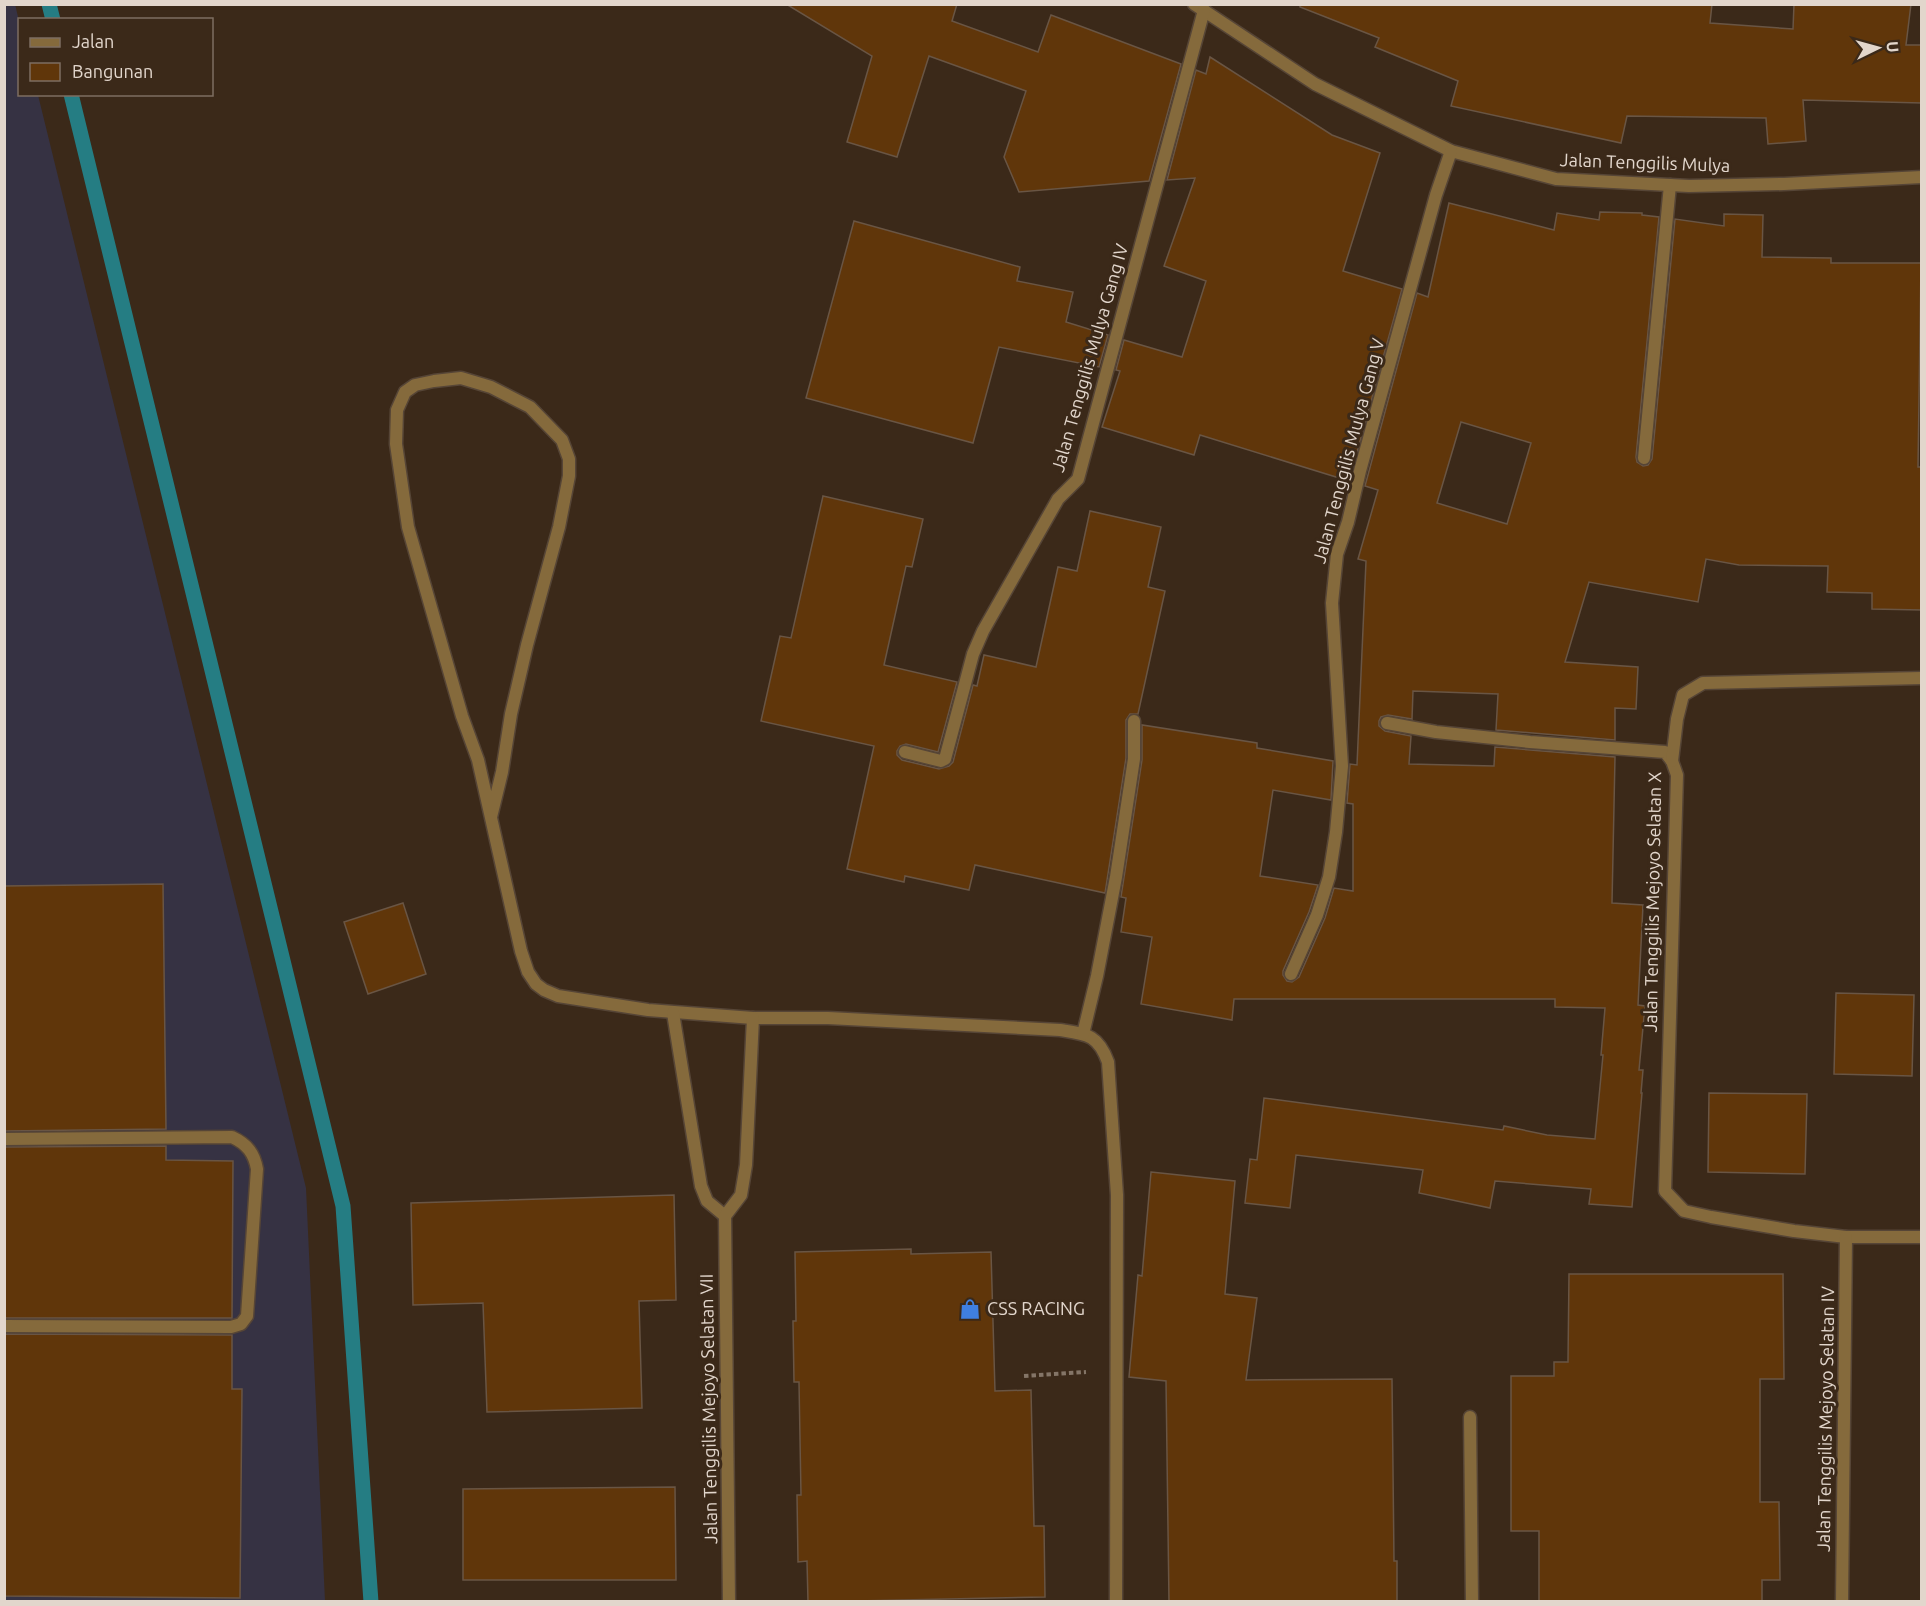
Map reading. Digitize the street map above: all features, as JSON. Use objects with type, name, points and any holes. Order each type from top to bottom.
[{"type":"street","name":"Jalan Tenggilis Mulya","points":[[1199,7],[1315,84],[1451,151],[1556,179],[1671,185],[1784,184],[1922,177]]},
{"type":"street","name":"Jalan Tenggilis Mulya Gang IV","points":[[905,752],[941,761],[945,759],[974,654],[983,631],[1058,499],[1078,479],[1199,7]]},
{"type":"street","name":"Jalan Tenggilis Mulya Gang V","points":[[1291,974],[1317,915],[1329,877],[1335,832],[1342,766],[1332,603],[1337,554],[1348,522],[1436,195],[1451,151]]},
{"type":"street","points":[[1644,458],[1671,185]]},
{"type":"street","points":[[491,817],[524,657],[559,527],[569,476],[569,459],[562,440],[530,407],[491,387],[461,378],[415,385],[405,392],[397,410],[396,444],[408,527],[459,705],[478,760],[521,951],[528,972],[536,984],[558,996],[673,1013],[753,1018],[828,1018],[1060,1030],[1093,1037],[1101,1045],[1108,1062],[1117,1195],[1116,1602]]},
{"type":"street","points":[[1672,761],[1677,719],[1683,695],[1703,683],[1922,678]]},
{"type":"street","points":[[1083,1034],[1116,878],[1134,759],[1134,721]]},
{"type":"street","name":"Jalan Tenggilis Mejoyo Selatan X","points":[[1387,723],[1436,732],[1518,741],[1665,752],[1672,761],[1677,775],[1665,1191],[1684,1211],[1794,1231],[1846,1237]]},
{"type":"street","points":[[673,1013],[701,1186],[707,1201],[725,1216],[741,1195],[746,1165],[753,1018]]},
{"type":"street","points":[[4,1139],[232,1137],[243,1142],[250,1149],[255,1157],[257,1169],[247,1316],[241,1324],[231,1327],[4,1326]]},
{"type":"street","name":"Jalan Tenggilis Mejoyo Selatan VII","points":[[725,1216],[729,1602]]},
{"type":"street","points":[[1846,1237],[1922,1237]]},
{"type":"street","name":"Jalan Tenggilis Mejoyo Selatan IV","points":[[1842,1602],[1846,1237]]},
{"type":"street","points":[[1470,1417],[1472,1602]]},
{"type":"path","points":[[1024,1376],[1117,1371]]},
{"type":"shaded area","points":[[15,4],[18,18],[18,96],[38,96],[306,1188],[325,1601],[5,1602],[4,5]]},
{"type":"building","points":[[786,4],[957,4],[952,21],[1038,52],[1051,15],[1181,64],[1149,181],[1019,192],[1004,157],[1026,91],[929,56],[897,157],[847,142],[872,56]]},
{"type":"building","points":[[1300,4],[1712,4],[1710,23],[1793,29],[1794,4],[1911,4],[1906,45],[1922,45],[1922,103],[1803,100],[1806,141],[1768,144],[1766,118],[1627,116],[1621,143],[1451,106],[1458,81],[1375,47],[1379,38],[1300,7]]},
{"type":"building","points":[[1210,57],[1332,135],[1380,153],[1343,271],[1402,289],[1349,481],[1200,435],[1194,455],[1102,427],[1120,371],[1116,370],[1124,340],[1182,357],[1206,281],[1164,266],[1195,178],[1167,180],[1196,70],[1206,74]]},
{"type":"building","points":[[1449,203],[1554,230],[1557,213],[1599,220],[1600,212],[1642,213],[1642,215],[1659,217],[1636,457],[1637,462],[1643,466],[1648,465],[1652,459],[1675,219],[1724,226],[1724,214],[1763,215],[1762,257],[1831,258],[1831,263],[1921,263],[1918,467],[1922,467],[1922,610],[1872,609],[1872,593],[1827,592],[1828,566],[1739,565],[1706,559],[1698,602],[1589,582],[1565,662],[1638,667],[1636,709],[1615,708],[1615,740],[1496,730],[1498,694],[1413,691],[1412,719],[1388,715],[1381,717],[1379,721],[1379,726],[1385,731],[1411,736],[1409,764],[1494,766],[1495,747],[1615,757],[1612,903],[1643,905],[1638,1005],[1645,1006],[1639,1070],[1643,1070],[1632,1207],[1589,1204],[1591,1189],[1495,1181],[1490,1208],[1419,1193],[1423,1170],[1296,1155],[1290,1208],[1245,1203],[1250,1159],[1257,1160],[1264,1098],[1503,1130],[1504,1126],[1547,1135],[1595,1139],[1605,1008],[1555,1007],[1555,999],[1234,999],[1232,1020],[1141,1004],[1152,937],[1121,932],[1126,898],[1121,897],[1142,760],[1142,725],[1257,743],[1257,748],[1333,761],[1331,800],[1273,790],[1260,876],[1318,885],[1309,912],[1283,971],[1287,981],[1292,982],[1299,977],[1325,918],[1334,888],[1353,891],[1353,804],[1347,803],[1350,764],[1357,765],[1366,561],[1358,559],[1378,490],[1365,486],[1417,293],[1428,297]],"holes":[[[1461,422],[1531,443],[1507,524],[1437,503]]]},
{"type":"building","points":[[854,221],[1020,267],[1017,281],[1073,292],[1066,322],[1108,335],[1099,367],[999,347],[973,443],[806,398]]},
{"type":"building","points":[[823,496],[923,519],[912,567],[906,566],[884,665],[957,682],[938,752],[906,744],[900,746],[897,751],[897,755],[902,760],[939,769],[953,762],[973,685],[977,686],[984,655],[1036,667],[1058,567],[1077,571],[1090,511],[1161,527],[1148,587],[1165,591],[1138,714],[1130,714],[1126,720],[1126,758],[1105,893],[975,865],[969,890],[905,876],[904,882],[847,869],[874,746],[761,721],[780,636],[791,638]]},
{"type":"building","points":[[163,884],[166,1129],[4,1131],[4,886]]},
{"type":"building","points":[[403,903],[426,974],[368,994],[344,922]]},
{"type":"building","points":[[1836,993],[1914,995],[1912,1076],[1834,1074]]},
{"type":"building","points":[[1709,1093],[1807,1094],[1805,1174],[1708,1172]]},
{"type":"building","points":[[166,1146],[166,1160],[233,1161],[232,1318],[4,1318],[4,1147]]},
{"type":"building","points":[[1151,1172],[1235,1181],[1225,1294],[1257,1298],[1246,1380],[1392,1379],[1394,1561],[1397,1561],[1397,1602],[1169,1602],[1166,1381],[1129,1377],[1138,1275],[1142,1276]]},
{"type":"building","points":[[674,1195],[676,1300],[639,1301],[642,1408],[487,1412],[483,1303],[413,1305],[411,1203]]},
{"type":"building","points":[[911,1249],[911,1254],[991,1252],[995,1391],[1031,1390],[1034,1526],[1044,1526],[1045,1597],[808,1602],[807,1561],[798,1562],[797,1495],[801,1495],[799,1382],[794,1382],[795,1252]]},
{"type":"building","points":[[1569,1274],[1783,1274],[1784,1379],[1760,1379],[1760,1502],[1779,1502],[1780,1580],[1762,1580],[1762,1602],[1539,1602],[1539,1531],[1511,1531],[1511,1376],[1554,1376],[1554,1362],[1568,1362]]},
{"type":"building","points":[[4,1334],[232,1335],[232,1389],[242,1389],[240,1598],[4,1596]]},
{"type":"building","points":[[675,1487],[676,1580],[463,1580],[463,1489]]},
{"type":"waterway","points":[[49,4],[52,18]]},
{"type":"waterway","points":[[71,96],[343,1206],[371,1602]]},
{"type":"place","name":"CSS RACING","points":[[970,1309]]}]
